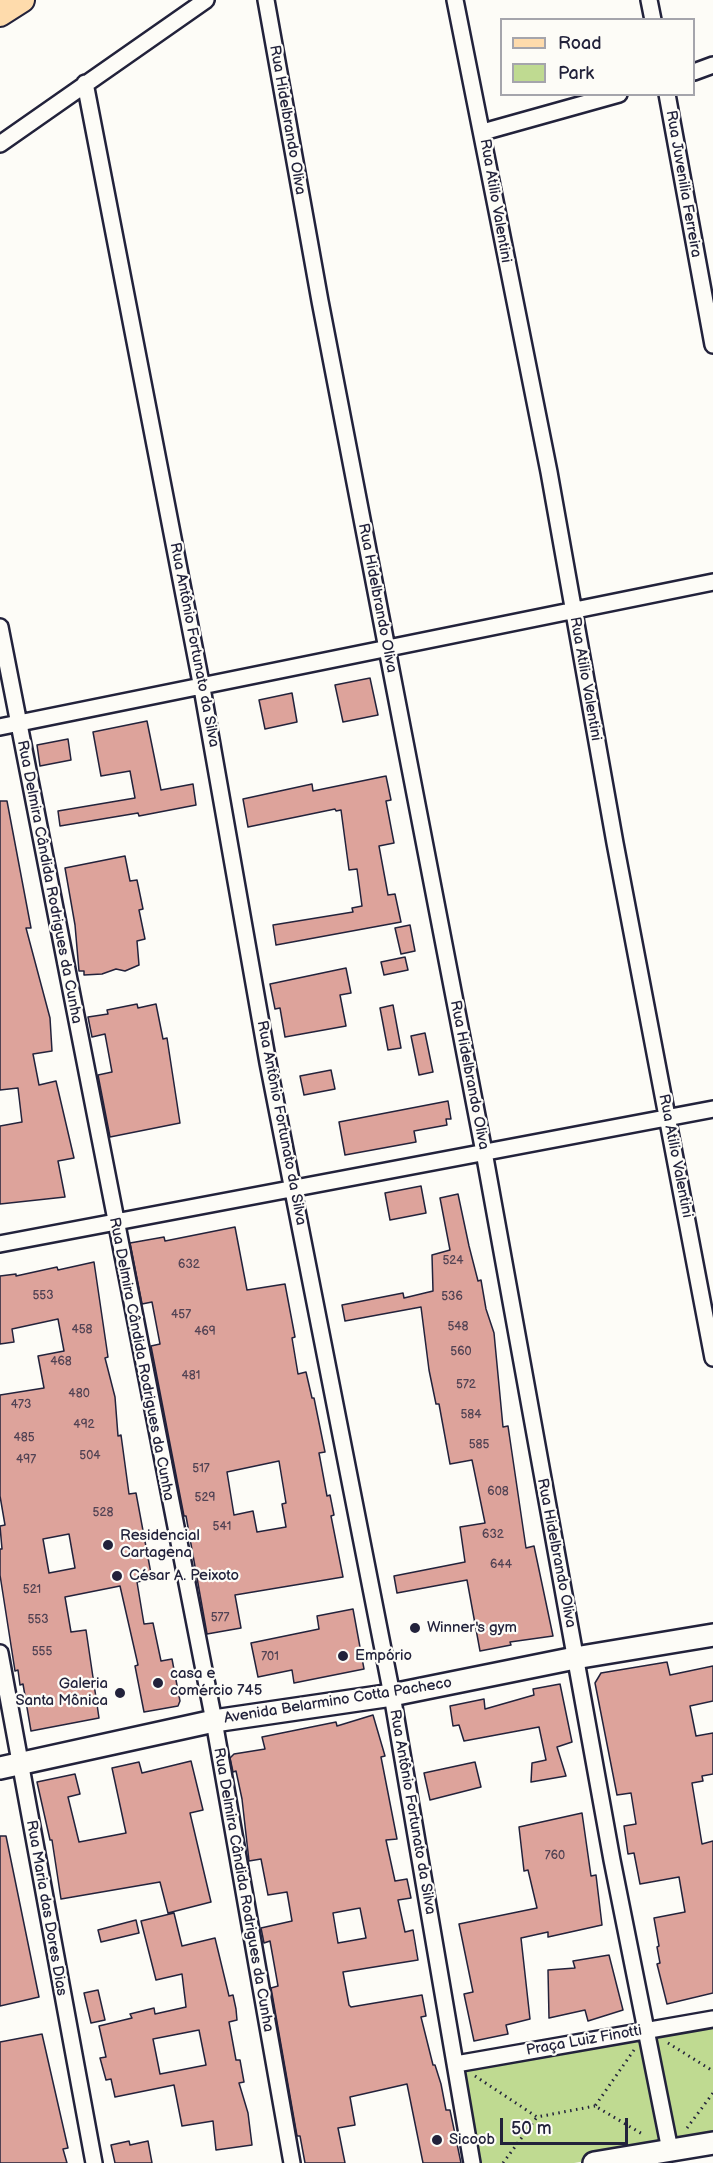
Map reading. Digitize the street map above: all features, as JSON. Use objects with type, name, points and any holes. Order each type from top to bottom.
[{"type":"main road","points":[[0,14],[22,0]]},
{"type":"street","points":[[0,144],[206,0]]},
{"type":"street","name":"Rua Hidelbrando Oliva","points":[[266,0],[483,1152],[612,1860],[648,2030],[670,2150]]},
{"type":"street","name":"Rua Atilio Valentini","points":[[455,0],[483,132],[713,1358]]},
{"type":"street","points":[[649,0],[653,18]]},
{"type":"street","points":[[695,71],[713,65]]},
{"type":"street","name":"Rua Antônio Fortunato da Silva","points":[[85,83],[202,688],[268,1063],[295,1190],[392,1695],[472,2163]]},
{"type":"street","points":[[483,132],[612,96]]},
{"type":"street","name":"Rua Juvenilia Ferreira","points":[[667,96],[713,345]]},
{"type":"street","points":[[0,727],[202,688],[387,648],[573,613],[713,582]]},
{"type":"street","name":"Rua Delmira Cândida Rodrigues da Cunha","points":[[0,627],[114,1222],[213,1721],[292,2163]]},
{"type":"street","points":[[0,1244],[295,1190],[713,1109]]},
{"type":"street","name":"Avenida Belarmino Cotta Pacheco","points":[[0,1768],[213,1721],[392,1695],[575,1658],[713,1635]]},
{"type":"street","name":"Rua Maria das Dores Dias","points":[[0,1653],[94,2163]]},
{"type":"street","name":"Praça Luiz Finotti","points":[[456,2064],[713,2019]]},
{"type":"street","points":[[594,2163],[713,2143]]},
{"type":"path","points":[[595,2106],[648,2030],[713,2071]]},
{"type":"path","points":[[456,2064],[537,2117]]},
{"type":"path","points":[[503,2163],[537,2117],[595,2106],[670,2150],[713,2093]]},
{"type":"green space","points":[[713,2013],[713,2139],[574,2163],[480,2163],[461,2059]]},
{"type":"building","points":[[370,678],[378,715],[343,722],[335,685]]},
{"type":"building","points":[[292,693],[297,722],[265,729],[259,700]]},
{"type":"building","points":[[147,721],[161,790],[193,784],[196,805],[139,816],[138,813],[60,826],[58,811],[135,798],[130,771],[101,776],[93,732]]},
{"type":"building","points":[[68,739],[71,760],[40,766],[37,745]]},
{"type":"building","points":[[386,776],[391,800],[386,801],[394,843],[379,846],[388,895],[395,894],[401,922],[276,945],[273,925],[353,912],[352,908],[362,906],[357,869],[349,870],[341,810],[336,811],[335,809],[248,827],[243,799],[312,784],[313,791]]},
{"type":"building","points":[[0,801],[7,801],[31,928],[26,928],[50,1018],[52,1051],[33,1054],[39,1085],[56,1081],[74,1158],[58,1161],[65,1197],[0,1204],[0,1126],[22,1122],[18,1088],[0,1090]]},
{"type":"building","points":[[125,856],[130,881],[137,880],[143,909],[139,910],[145,939],[137,941],[139,965],[125,971],[116,969],[102,974],[84,975],[84,971],[79,971],[75,925],[65,868]]},
{"type":"building","points":[[410,925],[415,951],[401,954],[395,928]]},
{"type":"building","points":[[405,957],[408,970],[384,975],[381,962]]},
{"type":"building","points":[[346,968],[351,993],[340,995],[346,1026],[285,1037],[280,1008],[275,1009],[270,984]]},
{"type":"building","points":[[137,1004],[138,1008],[156,1004],[163,1039],[167,1038],[180,1123],[110,1137],[98,1075],[112,1072],[105,1034],[92,1037],[88,1017],[108,1014],[107,1010]]},
{"type":"building","points":[[393,1005],[401,1048],[388,1050],[380,1008]]},
{"type":"building","points":[[425,1033],[433,1072],[419,1075],[411,1036]]},
{"type":"building","points":[[331,1070],[335,1089],[304,1095],[300,1076]]},
{"type":"building","points":[[448,1101],[451,1119],[446,1119],[447,1125],[414,1131],[416,1142],[345,1155],[339,1122]]},
{"type":"building","points":[[421,1186],[426,1213],[390,1220],[385,1193]]},
{"type":"building","points":[[458,1194],[478,1281],[481,1280],[486,1309],[494,1333],[503,1427],[508,1426],[526,1548],[534,1546],[553,1636],[510,1642],[511,1645],[480,1651],[467,1580],[397,1593],[394,1576],[465,1562],[460,1527],[485,1523],[472,1460],[450,1464],[439,1404],[436,1404],[429,1370],[421,1307],[345,1321],[342,1305],[403,1293],[404,1298],[433,1291],[432,1255],[450,1250],[440,1198]]},
{"type":"building","points":[[235,1227],[247,1290],[285,1284],[295,1337],[292,1338],[298,1374],[306,1372],[325,1452],[319,1453],[327,1496],[330,1495],[334,1515],[331,1516],[343,1577],[235,1595],[241,1628],[207,1634],[186,1516],[184,1516],[151,1346],[160,1344],[152,1302],[142,1304],[130,1243],[164,1237],[165,1241]],"holes":[[[279,1461],[286,1503],[282,1504],[286,1527],[257,1532],[253,1511],[234,1515],[227,1472]]]},
{"type":"building","points":[[94,1262],[108,1357],[105,1358],[115,1397],[118,1436],[121,1435],[129,1494],[136,1493],[152,1579],[137,1582],[144,1624],[153,1623],[161,1661],[172,1659],[180,1701],[178,1706],[144,1712],[135,1666],[138,1665],[120,1586],[65,1597],[71,1632],[86,1630],[99,1718],[31,1731],[23,1684],[20,1685],[18,1670],[15,1671],[0,1575],[0,1549],[2,1549],[0,1526],[5,1525],[0,1496],[0,1395],[44,1388],[38,1356],[64,1351],[58,1319],[12,1329],[14,1342],[0,1344],[0,1276],[16,1274],[16,1276],[57,1267],[58,1270]],"holes":[[[69,1534],[75,1568],[49,1573],[43,1539]]]},
{"type":"building","points":[[353,1609],[364,1669],[294,1683],[292,1670],[258,1677],[251,1643],[319,1629],[317,1616]]},
{"type":"building","points":[[667,1662],[670,1675],[713,1666],[713,1701],[690,1706],[696,1736],[713,1733],[713,1774],[702,1776],[703,1781],[692,1783],[702,1844],[713,1841],[713,1993],[667,2004],[657,1964],[660,1963],[657,1947],[659,1946],[654,1918],[685,1912],[679,1877],[640,1884],[634,1853],[628,1854],[624,1826],[636,1824],[631,1793],[617,1795],[595,1683],[601,1673]]},
{"type":"building","points":[[560,1684],[572,1742],[557,1747],[566,1776],[531,1782],[532,1763],[546,1760],[539,1727],[464,1741],[459,1725],[453,1726],[450,1706],[484,1699],[485,1709],[534,1695],[533,1689]]},
{"type":"building","points":[[373,1715],[385,1756],[381,1757],[397,1839],[386,1840],[395,1881],[407,1879],[411,1898],[398,1900],[405,1932],[413,1930],[418,1960],[343,1972],[349,2005],[351,2007],[422,1995],[426,2016],[421,2017],[433,2065],[435,2065],[441,2084],[446,2110],[450,2110],[461,2163],[423,2163],[407,2084],[350,2097],[355,2125],[338,2128],[345,2163],[305,2163],[300,2136],[297,2136],[271,1988],[278,1986],[270,1941],[264,1943],[261,1928],[292,1921],[287,1892],[268,1895],[261,1859],[249,1861],[242,1799],[236,1771],[233,1772],[230,1758],[234,1754],[265,1749],[262,1737],[336,1722],[337,1726]],"holes":[[[360,1908],[366,1938],[338,1943],[333,1913]]]},
{"type":"building","points":[[191,1761],[203,1810],[190,1813],[211,1902],[168,1913],[160,1882],[61,1899],[52,1840],[50,1840],[37,1782],[75,1774],[80,1794],[68,1797],[79,1842],[126,1833],[112,1768],[139,1762],[142,1773]]},
{"type":"building","points":[[475,1762],[481,1787],[430,1800],[424,1773]]},
{"type":"building","points":[[582,1813],[591,1876],[596,1875],[602,1925],[548,1937],[548,1932],[521,1938],[530,2019],[506,2025],[508,2034],[474,2041],[464,1994],[473,1992],[459,1924],[537,1908],[528,1870],[524,1871],[519,1827]]},
{"type":"building","points":[[0,1836],[6,1836],[39,1997],[0,2006]]},
{"type":"building","points":[[174,1913],[182,1946],[215,1938],[229,1996],[233,1995],[236,2009],[237,2020],[229,2022],[236,2060],[240,2060],[244,2082],[239,2083],[248,2113],[252,2145],[216,2150],[213,2121],[182,2126],[174,2085],[115,2097],[111,2079],[106,2080],[100,2058],[106,2057],[99,2026],[132,2018],[130,2014],[154,2008],[155,2014],[186,2007],[182,1974],[156,1980],[141,1921]],"holes":[[[199,2030],[206,2065],[160,2074],[153,2039]]]},
{"type":"building","points":[[136,1920],[139,1933],[101,1942],[98,1930]]},
{"type":"building","points":[[609,1955],[623,2010],[588,2021],[585,2010],[549,2018],[548,1970],[575,1968],[573,1961]]},
{"type":"building","points":[[98,1990],[105,2020],[91,2023],[84,1993]]},
{"type":"building","points":[[42,2034],[68,2148],[63,2149],[67,2163],[0,2163],[0,2042]]},
{"type":"building","points":[[129,2141],[130,2145],[148,2141],[152,2163],[115,2163],[111,2145]]},
{"type":"place","name":"Residencial Cartagena","points":[[108,1545]]},
{"type":"place","name":"César A. Peixoto","points":[[117,1576]]},
{"type":"place","name":"Winner's gym","points":[[415,1628]]},
{"type":"place","name":"Empório","points":[[343,1656]]},
{"type":"place","name":"casa e comércio 745","points":[[158,1683]]},
{"type":"place","name":"Galeria Santa Mônica","points":[[120,1693]]},
{"type":"place","name":"Sicoob","points":[[437,2140]]}]
